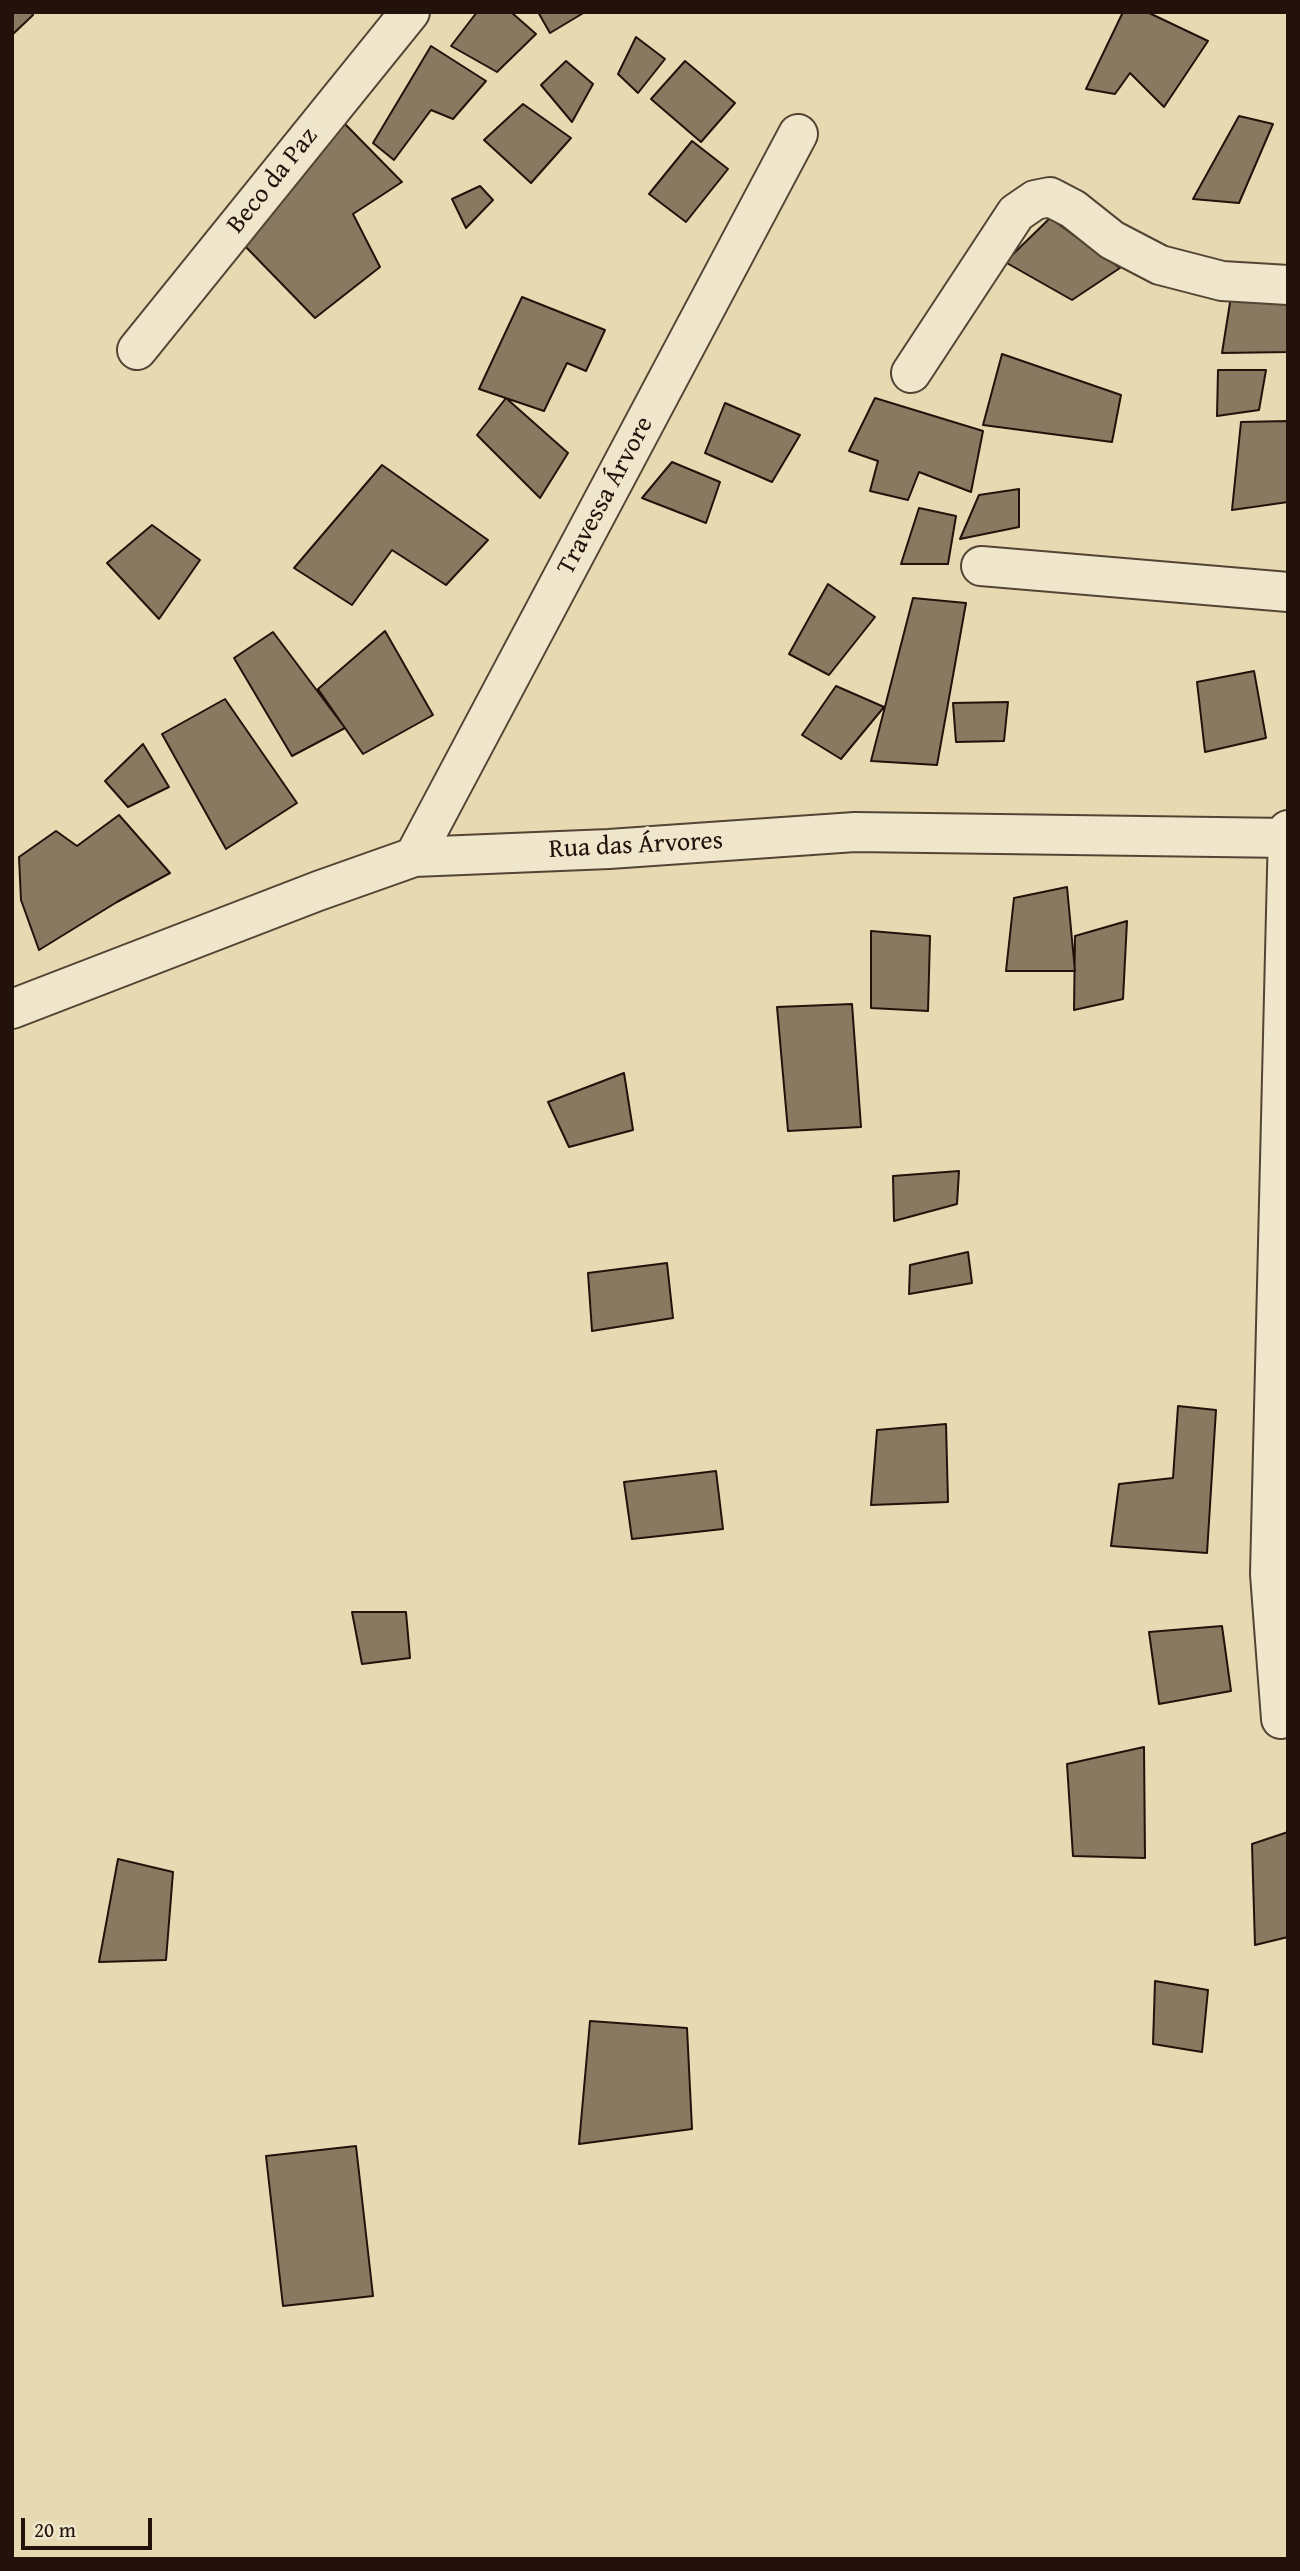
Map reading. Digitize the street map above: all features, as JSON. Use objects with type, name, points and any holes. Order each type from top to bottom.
[{"type":"street","name":"Beco da Paz","points":[[137,350],[410,12]]},
{"type":"street","name":"Travessa Árvore","points":[[414,857],[798,134]]},
{"type":"street","points":[[911,373],[1016,213],[1035,200],[1050,197],[1073,209],[1112,240],[1160,265],[1222,281],[1288,285]]},
{"type":"street","points":[[981,566],[1288,592]]},
{"type":"street","name":"Rua das Árvores","points":[[12,1009],[317,891],[414,857],[609,849],[855,832],[1287,836]]},
{"type":"street","points":[[1281,1719],[1270,1574],[1287,836]]},
{"type":"building","points":[[12,12],[31,12],[33,15],[12,35]]},
{"type":"building","points":[[477,12],[511,12],[536,34],[497,72],[451,46]]},
{"type":"building","points":[[538,12],[585,12],[550,33]]},
{"type":"building","points":[[1123,12],[1147,12],[1208,41],[1164,107],[1130,73],[1115,94],[1086,89]]},
{"type":"building","points":[[636,37],[665,59],[638,93],[618,74]]},
{"type":"building","points":[[431,46],[486,81],[453,119],[431,110],[394,160],[373,143]]},
{"type":"building","points":[[566,61],[593,84],[572,122],[541,85]]},
{"type":"building","points":[[685,61],[735,103],[701,142],[651,99]]},
{"type":"building","points":[[523,104],[571,138],[531,183],[484,140]]},
{"type":"building","points":[[1239,116],[1273,124],[1239,203],[1193,199]]},
{"type":"building","points":[[344,123],[402,182],[353,214],[380,267],[315,318],[242,243]]},
{"type":"building","points":[[692,141],[728,169],[686,222],[649,194]]},
{"type":"building","points":[[480,186],[493,200],[466,228],[452,199]]},
{"type":"building","points":[[1050,218],[1120,268],[1072,300],[1005,262]]},
{"type":"building","points":[[1288,288],[1288,352],[1222,353],[1232,290]]},
{"type":"building","points":[[522,297],[605,330],[586,371],[567,363],[544,411],[479,389]]},
{"type":"building","points":[[1002,354],[1121,395],[1112,442],[983,425]]},
{"type":"building","points":[[1218,370],[1266,370],[1259,410],[1217,416]]},
{"type":"building","points":[[506,398],[568,453],[540,498],[477,435]]},
{"type":"building","points":[[875,398],[983,431],[971,492],[919,472],[908,500],[870,491],[878,461],[849,451]]},
{"type":"building","points":[[725,403],[800,435],[772,482],[705,453]]},
{"type":"building","points":[[1288,421],[1288,502],[1232,510],[1241,422]]},
{"type":"building","points":[[672,462],[720,482],[706,523],[642,498]]},
{"type":"building","points":[[382,465],[488,540],[446,585],[392,550],[352,605],[294,568]]},
{"type":"building","points":[[1019,489],[1019,527],[960,539],[979,495]]},
{"type":"building","points":[[919,508],[956,516],[948,564],[901,564]]},
{"type":"building","points":[[152,525],[200,560],[159,619],[107,563]]},
{"type":"building","points":[[828,584],[875,617],[829,675],[789,654]]},
{"type":"building","points":[[913,598],[966,603],[937,765],[871,761]]},
{"type":"building","points":[[385,631],[433,715],[363,754],[318,689]]},
{"type":"building","points":[[273,632],[345,728],[292,756],[234,658]]},
{"type":"building","points":[[1254,671],[1266,738],[1205,752],[1197,682]]},
{"type":"building","points":[[836,686],[884,707],[841,759],[802,735]]},
{"type":"building","points":[[225,699],[297,803],[226,849],[162,734]]},
{"type":"building","points":[[1008,702],[1004,741],[956,742],[953,703]]},
{"type":"building","points":[[143,744],[169,787],[128,807],[105,781]]},
{"type":"building","points":[[119,815],[170,873],[39,950],[21,900],[19,857],[56,831],[77,846]]},
{"type":"building","points":[[1067,887],[1075,971],[1006,971],[1014,898]]},
{"type":"building","points":[[1127,921],[1123,999],[1074,1010],[1075,936]]},
{"type":"building","points":[[871,931],[930,936],[928,1011],[871,1008]]},
{"type":"building","points":[[852,1004],[861,1127],[788,1131],[777,1007]]},
{"type":"building","points":[[624,1073],[633,1130],[569,1147],[548,1102]]},
{"type":"building","points":[[959,1171],[957,1204],[894,1221],[893,1176]]},
{"type":"building","points":[[968,1252],[972,1283],[909,1294],[910,1265]]},
{"type":"building","points":[[667,1263],[673,1318],[592,1331],[588,1273]]},
{"type":"building","points":[[1178,1406],[1216,1410],[1207,1553],[1111,1546],[1119,1484],[1173,1478]]},
{"type":"building","points":[[946,1424],[948,1502],[871,1505],[877,1430]]},
{"type":"building","points":[[716,1471],[723,1529],[632,1539],[624,1482]]},
{"type":"building","points":[[352,1612],[406,1612],[410,1658],[362,1664]]},
{"type":"building","points":[[1222,1626],[1231,1691],[1159,1704],[1149,1632]]},
{"type":"building","points":[[1144,1747],[1145,1858],[1073,1856],[1067,1764]]},
{"type":"building","points":[[1288,1832],[1288,1937],[1255,1945],[1252,1844]]},
{"type":"building","points":[[118,1859],[173,1872],[166,1960],[99,1962]]},
{"type":"building","points":[[1155,1981],[1208,1990],[1202,2052],[1153,2044]]},
{"type":"building","points":[[590,2021],[687,2028],[692,2129],[579,2144]]},
{"type":"building","points":[[356,2146],[373,2296],[283,2306],[266,2156]]}]
